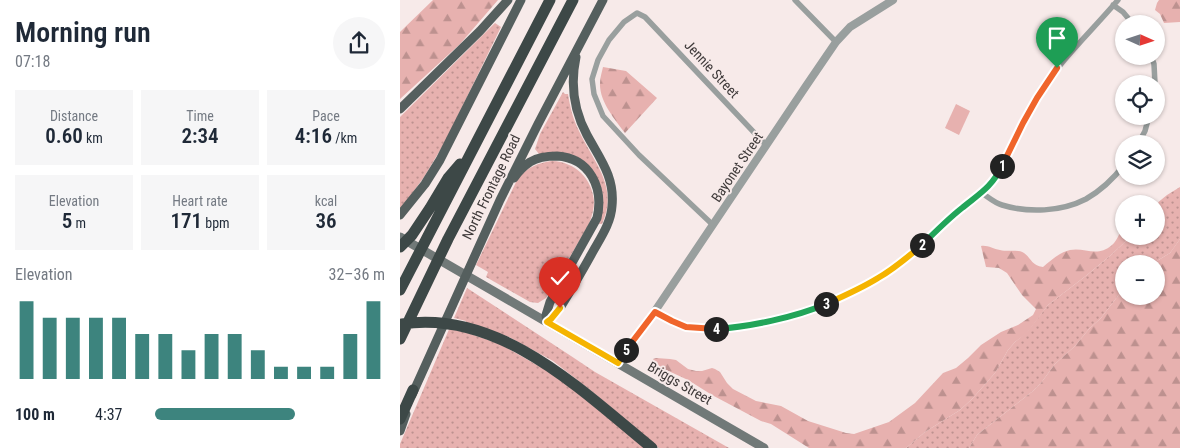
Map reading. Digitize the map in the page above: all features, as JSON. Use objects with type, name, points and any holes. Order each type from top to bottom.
[{"type":"highway","points":[[400,290],[550,0]]},
{"type":"highway","points":[[400,339],[448,240],[573,0]]},
{"type":"highway","points":[[400,247],[412,235],[448,178],[472,149]]},
{"type":"highway","points":[[400,324],[436,322],[464,326],[510,344],[542,362],[575,386],[652,448]]},
{"type":"highway","points":[[400,419],[413,390]]},
{"type":"main road","points":[[400,109],[480,31],[508,0]]},
{"type":"main road","points":[[400,215],[420,191],[440,160],[521,0]]},
{"type":"main road","name":"North Frontage Road","points":[[400,431],[413,390],[505,188],[603,0]]},
{"type":"main road","points":[[505,188],[530,162],[539,158],[554,156],[570,159],[578,163],[590,174],[597,187],[599,204],[596,218],[550,302],[546,316],[547,322],[560,308],[603,233],[612,207],[613,196],[610,178],[576,110],[573,87],[580,43]]},
{"type":"main road","name":"Briggs Street","points":[[400,236],[764,448]]},
{"type":"street","points":[[795,0],[836,42]]},
{"type":"street","name":"Bayonet Street","points":[[618,363],[655,312],[836,42],[850,26],[893,0]]},
{"type":"street","points":[[655,312],[682,326],[694,328],[715,329],[746,326],[820,307],[879,278],[903,261],[962,208],[982,193],[996,177],[1023,123],[1057,68],[1116,2],[1126,15]]},
{"type":"street","name":"Jennie Street","points":[[713,225],[638,155],[603,116],[594,94],[592,80],[598,60],[609,40],[624,22],[637,14],[645,17],[766,145]]},
{"type":"street","points":[[982,193],[1000,205],[1046,210],[1066,207],[1086,199],[1105,185],[1115,174]]},
{"type":"green space","points":[[433,0],[498,0],[460,44],[400,99],[400,32]]},
{"type":"green space","points":[[1159,0],[1180,0],[1180,22],[1165,23],[1165,15],[1160,15],[1155,10]]},
{"type":"green space","points":[[495,23],[501,27],[445,142],[424,177],[400,210],[400,117]]},
{"type":"green space","points":[[603,67],[626,71],[657,98],[625,133],[608,110],[602,97],[600,83]]},
{"type":"green space","points":[[563,92],[568,94],[577,126],[606,187],[608,198],[607,211],[602,224],[599,224],[603,208],[603,194],[598,181],[589,167],[539,154],[535,149],[540,134]]},
{"type":"green space","points":[[956,104],[970,111],[959,135],[945,128]]},
{"type":"green space","points":[[552,161],[568,164],[586,178],[593,193],[593,210],[589,224],[546,298],[538,303],[530,302],[486,277],[488,272],[476,265],[518,178],[534,166]]},
{"type":"green space","points":[[1180,187],[1180,239],[1170,253],[1165,256],[1115,255],[1115,300],[1101,318],[1055,364],[1033,391],[977,435],[969,448],[906,448],[925,432],[960,410],[972,399],[995,373],[1008,350],[1027,332],[1048,305],[1122,245],[1165,245],[1165,197]]},
{"type":"green space","points":[[1180,239],[1180,448],[969,448],[977,435],[1041,383],[1055,364],[1075,346],[1115,300],[1115,305],[1165,305],[1165,256],[1170,253]]},
{"type":"green space","points":[[1115,242],[1115,245],[1122,245],[1048,305],[1027,333],[1008,350],[995,373],[972,399],[960,410],[925,432],[906,448],[809,448],[771,424],[761,421],[688,380],[662,368],[653,359],[676,360],[688,369],[696,371],[715,369],[720,372],[733,389],[756,401],[781,406],[808,421],[854,434],[889,422],[915,403],[943,373],[956,368],[981,345],[1001,332],[1018,325],[1033,315],[1036,309],[1022,295],[1007,273],[999,268],[986,267],[981,246],[1003,251],[1022,252],[1034,263],[1043,267],[1066,251],[1075,249],[1096,252],[1107,249]]},
{"type":"green space","points":[[467,288],[595,372],[729,448],[659,448],[553,361],[509,337],[454,318]]},
{"type":"green space","points":[[450,327],[500,344],[556,376],[646,448],[400,448],[400,444]]},
{"type":"route","points":[[560,308],[547,322],[618,363],[655,312],[686,327],[722,328],[746,326],[820,307],[853,292],[879,278],[903,261],[962,208],[982,193],[996,177],[1023,123],[1057,68]]}]
